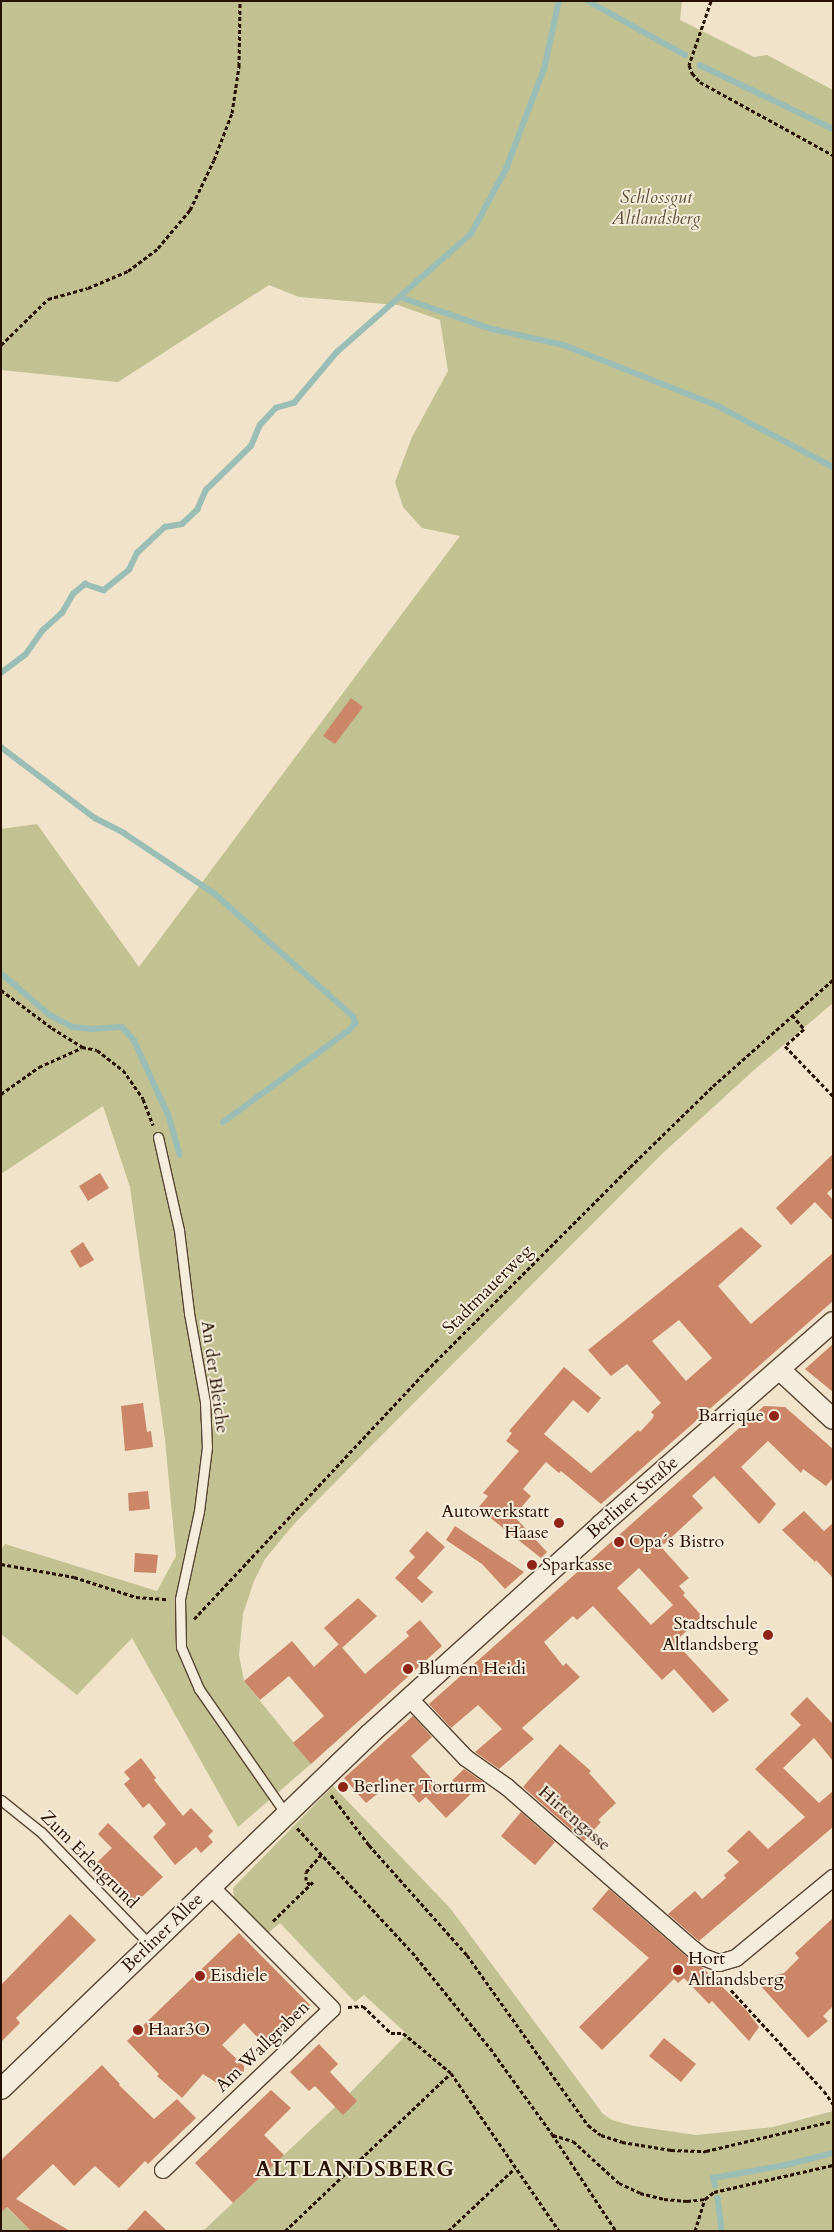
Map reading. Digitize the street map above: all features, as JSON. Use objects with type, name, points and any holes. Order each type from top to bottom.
[{"type":"street","name":"Berliner Straße","points":[[326,1783],[409,1698],[833,1322]]},
{"type":"street","points":[[780,1370],[833,1420]]},
{"type":"street","name":"Hirtengasse","points":[[409,1698],[466,1758],[507,1787],[703,1957],[719,1963],[736,1958],[833,1878]]},
{"type":"street","name":"Berliner Allee","points":[[1,2089],[211,1888],[326,1783]]},
{"type":"street","name":"Am Wallgraben","points":[[163,2170],[332,2009],[211,1888]]},
{"type":"lane","name":"An der Bleiche","points":[[158,1137],[179,1230],[189,1313],[205,1402],[207,1438],[199,1511],[180,1599],[180,1636],[190,1672],[199,1689],[252,1762],[289,1818]]},
{"type":"lane","name":"Zum Erlengrund","points":[[1,1800],[41,1832],[150,1946]]},
{"type":"path","points":[[1,345],[48,300],[88,288],[128,271],[158,248],[190,210],[214,160],[232,113],[239,66],[240,1]]},
{"type":"path","points":[[711,1],[689,65],[692,73],[700,82],[833,155]]},
{"type":"path","name":"Stadtmauerweg","points":[[180,1636],[426,1371],[713,1086],[833,980]]},
{"type":"path","points":[[1,990],[52,1028],[82,1047],[96,1050],[123,1070],[143,1099],[158,1137]]},
{"type":"path","points":[[792,1015],[804,1029],[785,1046],[833,1096]]},
{"type":"path","points":[[1,1094],[39,1067],[82,1047]]},
{"type":"path","points":[[1,1564],[74,1577],[136,1597],[180,1599]]},
{"type":"path","points":[[326,1783],[369,1845],[466,1955],[588,2124],[601,2135],[622,2142],[671,2150],[706,2151],[833,2121]]},
{"type":"path","points":[[289,1818],[406,1946],[454,2002],[512,2076],[616,2231]]},
{"type":"path","points":[[310,1885],[306,1880],[306,1872],[321,1855]]},
{"type":"path","points":[[273,1921],[314,1881]]},
{"type":"path","points":[[731,1990],[824,2091],[833,2104]]},
{"type":"path","points":[[332,2009],[363,2006],[391,2033],[404,2033],[451,2073],[558,2231]]},
{"type":"path","points":[[285,2231],[451,2073]]},
{"type":"path","points":[[552,2134],[574,2142],[619,2183],[640,2194],[664,2199],[704,2199],[714,2192],[833,2165]]},
{"type":"path","points":[[448,2231],[515,2168]]},
{"type":"path","points":[[695,2231],[704,2199]]},
{"type":"green space","name":"Schlossgut Altlandsberg","points":[[1,1],[682,1],[680,20],[754,57],[767,55],[833,90],[833,1003],[754,1070],[663,1153],[294,1524],[265,1559],[254,1581],[243,1614],[239,1655],[244,1681],[311,1764],[238,1827],[132,1638],[77,1695],[1,1634],[1,1550],[5,1544],[157,1591],[176,1556],[165,1440],[130,1187],[103,1106],[1,1174],[1,829],[37,824],[139,967],[460,536],[422,528],[403,507],[395,482],[412,437],[448,371],[440,320],[398,305],[299,297],[269,285],[118,382],[1,370]]},
{"type":"green space","points":[[333,1786],[450,1908],[603,2114],[612,2120],[634,2126],[696,2135],[773,2127],[833,2111],[833,2231],[203,2231],[350,2093],[407,2034],[364,1995],[355,2002],[280,1923],[268,1933],[234,1898],[233,1888]]},
{"type":"green space","points":[[1,2202],[31,2231],[1,2231]]},
{"type":"building","points":[[351,698],[363,707],[335,744],[323,736]]},
{"type":"building","points":[[833,1154],[833,1188],[827,1193],[833,1200],[833,1221],[815,1202],[791,1225],[776,1208]]},
{"type":"building","points":[[100,1173],[109,1188],[88,1201],[79,1186]]},
{"type":"building","points":[[741,1227],[762,1246],[718,1286],[751,1324],[833,1253],[833,1301],[601,1504],[561,1471],[559,1473],[546,1462],[523,1489],[531,1496],[514,1516],[547,1552],[541,1558],[478,1508],[488,1496],[483,1493],[519,1451],[506,1441],[512,1433],[509,1431],[564,1367],[601,1398],[588,1413],[573,1400],[544,1434],[591,1473],[638,1430],[640,1432],[652,1419],[654,1415],[651,1412],[661,1403],[627,1364],[611,1376],[588,1350]],"holes":[[[679,1320],[712,1358],[686,1381],[652,1341]]]},
{"type":"building","points":[[83,1242],[94,1260],[80,1268],[70,1251]]},
{"type":"building","points":[[833,1344],[833,1392],[805,1369]]},
{"type":"building","points":[[143,1403],[147,1432],[151,1431],[153,1447],[125,1451],[121,1406]]},
{"type":"building","points":[[764,1406],[785,1407],[833,1449],[833,1478],[826,1486],[803,1469],[801,1473],[768,1441],[741,1467],[776,1504],[759,1524],[714,1476],[692,1496],[703,1508],[661,1547],[689,1578],[679,1586],[685,1593],[683,1595],[702,1616],[675,1642],[729,1700],[713,1713],[674,1669],[662,1680],[593,1606],[577,1620],[573,1616],[544,1642],[563,1666],[566,1663],[580,1677],[522,1728],[534,1739],[499,1769],[475,1752],[502,1729],[478,1705],[451,1728],[429,1704]],"holes":[[[639,1568],[673,1605],[651,1625],[617,1588]]]},
{"type":"building","points":[[148,1491],[150,1509],[129,1511],[128,1493]]},
{"type":"building","points":[[804,1511],[824,1531],[833,1523],[833,1578],[782,1530]]},
{"type":"building","points":[[455,1526],[524,1572],[505,1589],[482,1564],[446,1540]]},
{"type":"building","points":[[427,1531],[445,1547],[417,1578],[433,1592],[422,1603],[395,1578],[415,1557],[409,1551]]},
{"type":"building","points":[[135,1553],[158,1555],[156,1573],[134,1572]]},
{"type":"building","points":[[358,1598],[377,1616],[342,1648],[324,1628]]},
{"type":"building","points":[[420,1620],[442,1646],[311,1764],[293,1743],[324,1716],[289,1676],[260,1700],[244,1681],[292,1641],[314,1667],[339,1644],[365,1674],[409,1636],[406,1632]]},
{"type":"building","points":[[807,1697],[833,1724],[833,1761],[814,1738],[783,1768],[819,1803],[833,1791],[833,1827],[699,1941],[668,1914],[695,1891],[702,1899],[726,1878],[724,1875],[739,1862],[727,1851],[749,1830],[768,1849],[805,1817],[755,1769],[801,1725],[790,1714]]},
{"type":"building","points":[[413,1716],[432,1737],[411,1756],[442,1790],[464,1769],[483,1782],[446,1818],[426,1797],[419,1803],[397,1778],[366,1803],[344,1778]]},
{"type":"building","points":[[560,1744],[591,1771],[589,1773],[616,1803],[598,1820],[601,1822],[584,1841],[523,1787]]},
{"type":"building","points":[[141,1758],[156,1778],[154,1780],[183,1816],[191,1808],[213,1831],[208,1836],[213,1842],[201,1853],[196,1847],[175,1865],[153,1837],[166,1824],[149,1803],[143,1808],[124,1784],[130,1779],[124,1772]]},
{"type":"building","points":[[521,1812],[555,1842],[535,1865],[501,1836]]},
{"type":"building","points":[[108,1823],[163,1877],[130,1908],[89,1870],[112,1848],[98,1834]]},
{"type":"building","points":[[609,1889],[687,1957],[703,1968],[746,2010],[759,2027],[749,2041],[712,2001],[709,2004],[684,1978],[678,1983],[674,1979],[602,2050],[579,2027],[649,1958],[592,1909]]},
{"type":"building","points":[[70,1914],[96,1940],[16,2018],[20,2023],[1,2042],[1,1985]]},
{"type":"building","points":[[833,1918],[833,2006],[823,2016],[828,2021],[808,2038],[760,1985],[767,1978],[784,1973],[799,1958],[795,1953]]},
{"type":"building","points":[[239,1933],[312,2007],[268,2049],[244,2023],[222,2045],[244,2066],[244,2072],[226,2089],[203,2074],[182,2098],[157,2076],[159,2074],[127,2041]]},
{"type":"building","points":[[664,2038],[696,2064],[681,2082],[649,2056]]},
{"type":"building","points":[[319,2044],[338,2064],[330,2072],[357,2101],[343,2115],[315,2086],[309,2091],[290,2072]]},
{"type":"building","points":[[102,2065],[119,2085],[154,2119],[177,2099],[196,2118],[148,2164],[145,2161],[119,2188],[95,2166],[74,2186],[53,2164],[16,2199],[70,2231],[31,2231],[7,2207],[1,2212],[1,2160]]},
{"type":"building","points":[[271,2090],[291,2108],[264,2135],[284,2155],[233,2203],[195,2163]]},
{"type":"building","points":[[145,2210],[167,2231],[126,2231]]},
{"type":"waterway","points":[[1,673],[26,654],[43,630],[62,613],[73,594],[85,584],[104,590],[129,570],[137,553],[165,527],[182,524],[197,510],[206,490],[251,446],[260,425],[276,408],[294,403],[337,352],[471,234],[506,169],[544,69],[559,1]]},
{"type":"waterway","points":[[588,1],[685,55]]},
{"type":"waterway","points":[[700,65],[833,129]]},
{"type":"waterway","points":[[400,297],[492,329],[564,345],[718,406],[833,467]]},
{"type":"waterway","points":[[1,747],[95,818],[124,833],[214,893],[353,1016],[356,1023],[349,1031],[224,1122]]},
{"type":"waterway","points":[[1,973],[50,1015],[73,1027],[92,1029],[122,1027],[134,1040],[169,1116],[180,1154]]},
{"type":"waterway","points":[[715,2186],[713,2178],[786,2165],[833,2153]]},
{"type":"waterway","points":[[718,2198],[722,2231]]},
{"type":"place","name":"Barrique","points":[[774,1416]]},
{"type":"place","name":"Autowerkstatt Haase","points":[[559,1523]]},
{"type":"place","name":"Opa´s Bistro","points":[[619,1542]]},
{"type":"place","name":"Sparkasse","points":[[532,1565]]},
{"type":"place","name":"Stadtschule Altlandsberg","points":[[768,1635]]},
{"type":"place","name":"Blumen Heidi","points":[[408,1669]]},
{"type":"place","name":"Berliner Torturm","points":[[343,1787]]},
{"type":"place","name":"Hort Altlandsberg","points":[[678,1970]]},
{"type":"place","name":"Eisdiele","points":[[200,1976]]},
{"type":"place","name":"Haar3O","points":[[138,2030]]},
{"type":"district","name":"ALTLANDSBERG","points":[[355,2170]]}]
